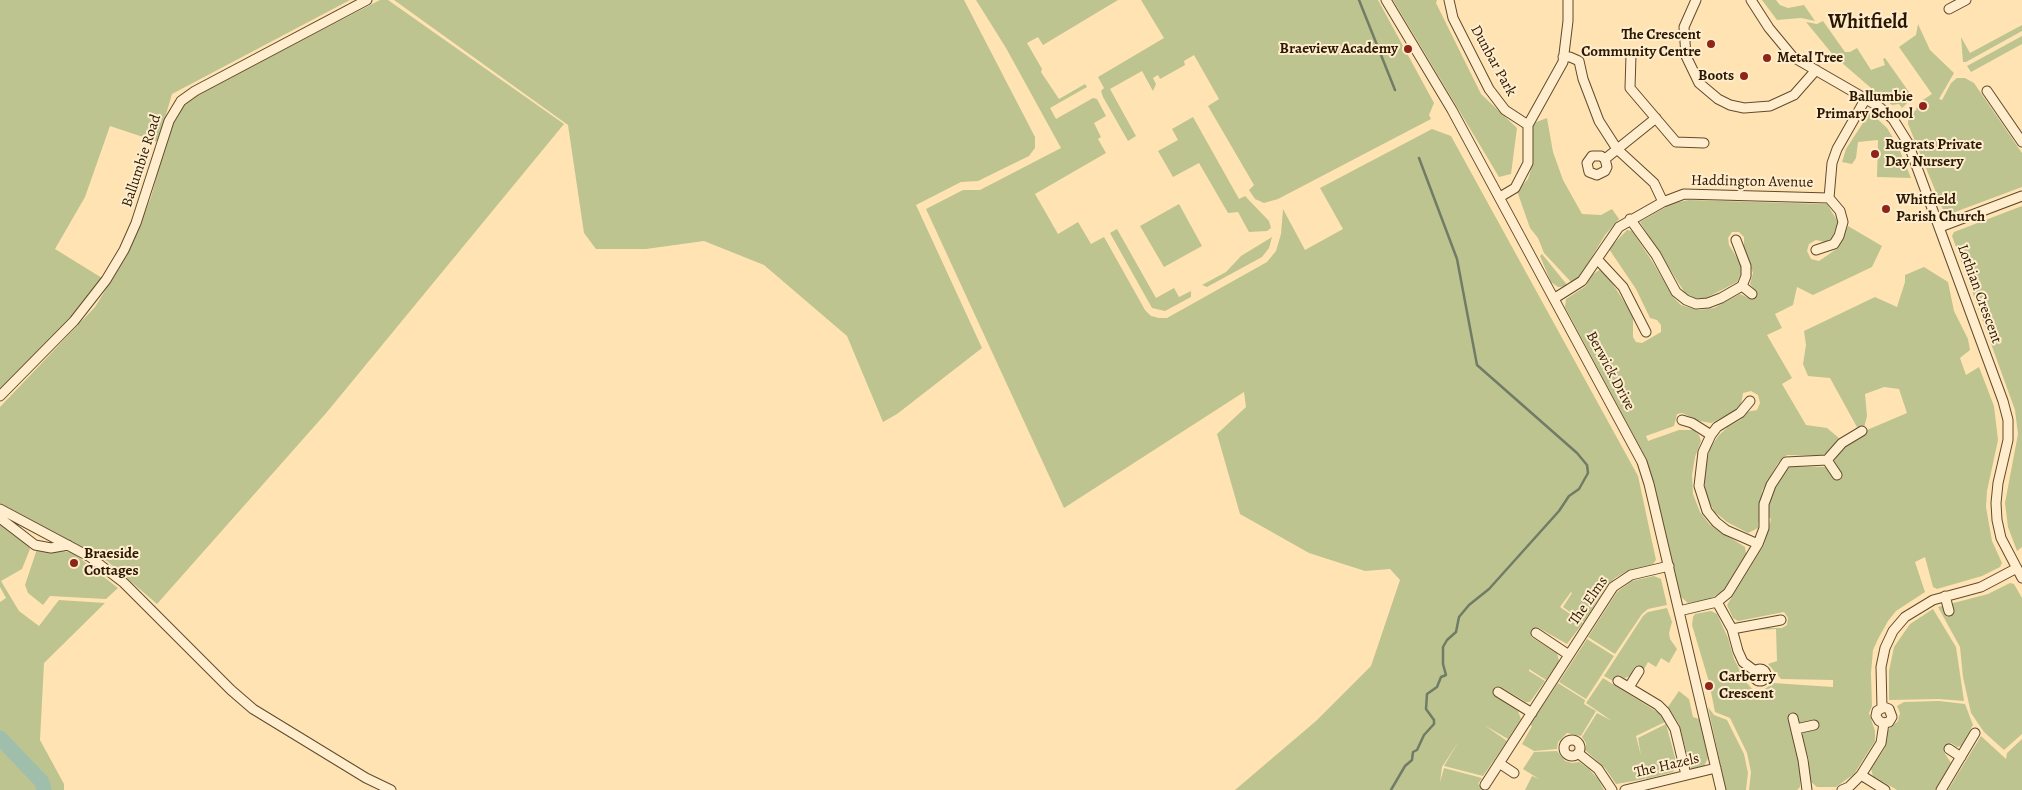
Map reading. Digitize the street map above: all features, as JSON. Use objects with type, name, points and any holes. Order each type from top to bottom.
[{"type":"street","name":"Ballumbie Road","points":[[0,396],[74,321],[106,280],[124,250],[136,223],[169,121],[181,101],[367,0]]},
{"type":"street","name":"Berwick Drive","points":[[1386,0],[1452,110],[1642,462],[1650,484],[1721,790]]},
{"type":"street","name":"Dunbar Park","points":[[1449,0],[1453,18],[1489,89],[1505,110],[1528,125]]},
{"type":"street","name":"Dunbar Park","points":[[1500,197],[1515,188],[1528,163],[1528,125],[1542,96],[1555,78],[1563,57],[1568,21],[1568,0]]},
{"type":"street","points":[[1696,0],[1684,27],[1686,56],[1691,70],[1699,83],[1718,99],[1744,108],[1770,106],[1794,95],[1816,70]]},
{"type":"street","name":"Lothian Crescent","points":[[1751,0],[1793,57],[1866,98],[1893,119],[1908,143],[1940,227],[2008,420],[2008,440],[1996,503],[2001,538],[2022,578]]},
{"type":"street","points":[[1950,9],[1966,0]]},
{"type":"street","points":[[1631,56],[1630,88],[1676,142],[1704,143]]},
{"type":"street","points":[[1563,57],[1570,57],[1579,61],[1583,79],[1599,121],[1617,149],[1654,183],[1663,202]]},
{"type":"street","points":[[1987,91],[2022,142]]},
{"type":"street","points":[[1829,198],[1832,163],[1837,149],[1866,98]]},
{"type":"street","points":[[1605,159],[1656,118]]},
{"type":"street","name":"Haddington Avenue","points":[[1555,298],[1582,281],[1611,236],[1630,220],[1663,202],[1684,194],[1829,198],[1840,211],[1843,222],[1839,236],[1834,244],[1816,250]]},
{"type":"street","points":[[1940,227],[2022,196]]},
{"type":"street","points":[[1630,220],[1656,256],[1676,292],[1686,300],[1696,304],[1708,304],[1742,286],[1746,276],[1746,266],[1736,240]]},
{"type":"street","points":[[1597,259],[1623,287],[1646,332]]},
{"type":"street","points":[[1742,286],[1752,294]]},
{"type":"street","points":[[1750,401],[1740,413],[1717,427],[1710,435],[1703,452],[1699,470],[1701,499],[1707,511],[1726,530],[1758,544]]},
{"type":"street","points":[[1682,420],[1692,423],[1710,435]]},
{"type":"street","points":[[1679,611],[1717,602],[1728,594],[1758,544],[1764,528],[1764,504],[1779,470],[1786,462],[1827,460],[1842,443],[1862,431]]},
{"type":"street","points":[[1827,460],[1837,475]]},
{"type":"street","points":[[0,509],[90,557],[124,583],[231,690],[253,709],[366,778],[391,790]]},
{"type":"street","points":[[0,518],[35,544],[51,548],[68,545]]},
{"type":"street","name":"The Elms","points":[[1485,785],[1613,587],[1631,575],[1669,566]]},
{"type":"street","points":[[1842,790],[1849,787],[1861,775],[1881,743],[1884,723],[1879,721],[1876,716],[1882,708],[1881,667],[1885,648],[1893,631],[1905,617],[1919,606],[1945,596],[1989,584],[2017,568]]},
{"type":"street","points":[[1945,596],[1949,611]]},
{"type":"street","points":[[1717,602],[1732,629],[1743,662],[1755,672]]},
{"type":"street","points":[[1732,629],[1781,620]]},
{"type":"street","points":[[1536,633],[1569,655]]},
{"type":"street","points":[[1629,688],[1639,671]]},
{"type":"street","points":[[1618,681],[1658,705],[1671,720],[1686,776]]},
{"type":"street","points":[[1498,692],[1532,713]]},
{"type":"street","points":[[1793,718],[1807,790]]},
{"type":"street","points":[[1796,729],[1814,725]]},
{"type":"street","points":[[1942,790],[1975,733]]},
{"type":"street","points":[[1949,749],[1961,757]]},
{"type":"street","points":[[1578,752],[1598,769],[1612,790]]},
{"type":"street","points":[[1499,763],[1514,772]]},
{"type":"street","name":"The Hazels","points":[[1625,790],[1654,787],[1716,768]]},
{"type":"street","points":[[1861,775],[1884,790]]},
{"type":"green space","points":[[0,0],[350,0],[172,94],[158,142],[110,126],[85,197],[55,249],[102,278],[71,319],[0,392]]},
{"type":"green space","points":[[380,0],[388,0],[564,124],[327,412],[157,604],[107,561],[0,503],[0,407],[95,307],[127,255],[151,197],[172,121],[181,106],[196,95]]},
{"type":"green space","points":[[394,0],[964,0],[1035,137],[1035,148],[1029,156],[978,181],[961,182],[916,205],[982,348],[897,414],[883,422],[847,336],[764,265],[704,241],[646,249],[596,249],[584,233],[568,125]]},
{"type":"green space","points":[[976,0],[1118,0],[1043,45],[1038,37],[1027,43],[1042,69],[1041,72],[1059,99],[1085,84],[1087,87],[1050,108],[1056,119],[1093,98],[1097,99],[1106,116],[1094,123],[1101,137],[1098,139],[1106,153],[1035,194],[1058,234],[1078,222],[1091,244],[1104,237],[1145,310],[1151,316],[1167,318],[1267,262],[1276,251],[1281,234],[1283,209],[1305,250],[1343,229],[1320,188],[1432,129],[1451,136],[1638,476],[1656,560],[1653,564],[1627,571],[1615,578],[1605,588],[1584,622],[1563,607],[1571,592],[1560,607],[1583,623],[1567,644],[1537,627],[1531,637],[1557,653],[1559,661],[1546,680],[1529,669],[1529,671],[1545,681],[1530,702],[1526,702],[1499,686],[1493,695],[1518,711],[1521,719],[1508,739],[1484,725],[1507,741],[1483,776],[1444,766],[1459,741],[1442,767],[1440,782],[1444,768],[1482,778],[1478,784],[1486,790],[1235,790],[1316,721],[1371,666],[1400,580],[1390,569],[1365,571],[1309,553],[1240,514],[1217,434],[1246,407],[1244,392],[1064,508],[926,209],[963,190],[980,190],[1061,148],[1006,48]]},
{"type":"green space","points":[[1141,0],[1378,0],[1434,103],[1429,115],[1431,119],[1278,199],[1264,203],[1255,199],[1249,190],[1254,185],[1208,106],[1219,99],[1194,55],[1184,61],[1185,65],[1160,79],[1158,75],[1153,78],[1156,84],[1153,91],[1142,71],[1110,89],[1136,136],[1128,141],[1103,97],[1101,91],[1104,88],[1098,77],[1164,38]]},
{"type":"green space","points":[[1393,0],[1437,0],[1436,3],[1481,94],[1517,128],[1511,174],[1499,177]]},
{"type":"green space","points":[[1762,0],[1776,0],[1780,5],[1788,8],[1804,5],[1815,21],[1801,18],[1777,20]]},
{"type":"green space","points":[[1823,21],[1845,52],[1850,52],[1857,48],[1871,70],[1885,65],[1883,59],[1885,58],[1909,92],[1907,103],[1902,108],[1899,104],[1892,105],[1871,90],[1834,56],[1806,22],[1817,24]]},
{"type":"green space","points":[[1918,24],[1930,50],[1954,73],[1939,99],[1942,100],[1951,83],[1957,78],[1965,78],[1974,83],[2022,153],[2022,187],[1947,215],[1944,212],[1908,124],[1908,117],[1916,110],[1918,103],[1932,94],[1899,47],[1916,35]]},
{"type":"green space","points":[[2022,25],[2022,31],[1963,62],[1961,37],[1970,53]]},
{"type":"green space","points":[[2022,36],[2022,44],[1971,72],[1967,66]]},
{"type":"green space","points":[[1870,112],[1887,128],[1898,146],[1911,178],[1877,177],[1878,140],[1858,142],[1856,158],[1852,164],[1842,162],[1846,149]]},
{"type":"green space","points":[[1193,117],[1239,199],[1245,196],[1269,221],[1271,228],[1267,231],[1249,232],[1238,212],[1228,213],[1199,163],[1173,177],[1158,151],[1178,140],[1172,129]]},
{"type":"green space","points":[[1547,118],[1553,152],[1563,180],[1582,214],[1601,215],[1612,209],[1619,219],[1605,235],[1579,278],[1572,283],[1544,253],[1538,238],[1530,228],[1517,191],[1528,179],[1533,163],[1531,124]]},
{"type":"green space","points":[[1689,200],[1827,204],[1838,222],[1832,238],[1825,242],[1816,240],[1809,244],[1807,251],[1811,259],[1819,261],[1838,248],[1848,226],[1882,246],[1872,267],[1813,295],[1797,287],[1793,305],[1775,314],[1782,328],[1767,335],[1792,378],[1782,384],[1806,425],[1827,428],[1839,438],[1829,452],[1821,456],[1787,455],[1778,463],[1762,491],[1758,528],[1748,533],[1727,522],[1715,512],[1707,499],[1705,469],[1710,448],[1719,435],[1742,419],[1741,417],[1746,412],[1757,410],[1760,403],[1758,395],[1751,391],[1743,393],[1741,404],[1735,411],[1711,423],[1700,421],[1682,413],[1677,414],[1674,426],[1646,436],[1648,441],[1679,430],[1693,430],[1699,435],[1701,441],[1695,457],[1692,475],[1693,494],[1700,512],[1710,525],[1745,547],[1746,554],[1723,591],[1708,600],[1688,603],[1681,597],[1653,480],[1641,449],[1565,307],[1566,299],[1586,286],[1590,277],[1599,270],[1607,275],[1630,311],[1633,318],[1633,337],[1636,342],[1642,343],[1661,332],[1661,325],[1657,320],[1650,318],[1636,289],[1609,249],[1627,230],[1632,231],[1674,298],[1681,305],[1698,310],[1714,308],[1740,294],[1751,299],[1756,295],[1755,290],[1750,284],[1753,273],[1744,252],[1744,237],[1739,232],[1732,232],[1728,238],[1729,245],[1741,264],[1741,274],[1737,282],[1706,298],[1694,298],[1685,293],[1640,222],[1673,203]]},
{"type":"green space","points":[[1179,204],[1202,246],[1164,267],[1140,226]]},
{"type":"green space","points":[[2022,206],[2022,547],[2017,551],[2008,527],[2005,503],[2018,434],[2015,410],[1952,236],[1954,232]]},
{"type":"green space","points":[[1117,229],[1156,298],[1174,288],[1179,297],[1191,291],[1191,297],[1165,311],[1152,308],[1110,233]]},
{"type":"green space","points":[[1272,237],[1269,248],[1262,257],[1207,287],[1202,285],[1226,272],[1241,256]]},
{"type":"green space","points":[[1542,254],[1568,286],[1558,287],[1551,282],[1540,256]]},
{"type":"green space","points":[[1924,267],[1948,282],[1954,311],[1968,339],[1970,350],[1960,358],[1966,375],[1979,367],[1994,406],[1998,440],[1987,491],[1986,507],[1992,541],[2002,563],[2000,567],[1982,576],[1937,589],[1933,587],[1925,557],[1915,562],[1925,592],[1896,611],[1888,621],[1873,650],[1871,673],[1872,706],[1869,713],[1875,731],[1875,741],[1854,774],[1836,787],[1817,787],[1811,782],[1808,767],[1809,760],[1802,736],[1803,724],[1798,722],[1796,714],[1789,716],[1801,774],[1800,787],[1797,790],[1749,790],[1751,772],[1747,753],[1730,718],[1715,712],[1709,682],[1692,625],[1693,617],[1695,614],[1711,611],[1717,614],[1728,638],[1734,659],[1746,682],[1753,690],[1762,691],[1773,683],[1833,687],[1833,680],[1781,679],[1768,664],[1777,661],[1776,629],[1759,630],[1758,628],[1782,628],[1787,625],[1788,618],[1784,612],[1738,621],[1733,618],[1727,605],[1764,545],[1771,519],[1768,516],[1768,505],[1775,486],[1788,466],[1827,467],[1834,463],[1835,457],[1844,445],[1867,430],[1907,413],[1899,389],[1884,387],[1865,394],[1867,416],[1864,428],[1858,429],[1830,378],[1808,376],[1803,364],[1806,345],[1804,331],[1875,297],[1897,307],[1905,282],[1905,275]]},
{"type":"green space","points":[[0,524],[28,545],[30,549],[22,569],[1,581],[19,611],[39,626],[59,600],[105,603],[44,663],[40,740],[64,784],[64,790],[0,790],[0,602],[6,598],[0,587]]},
{"type":"green space","points":[[37,549],[72,552],[118,588],[106,599],[50,596],[43,605],[28,593],[25,585]]},
{"type":"green space","points":[[1654,576],[1661,579],[1667,605],[1648,609],[1642,614],[1615,654],[1588,637],[1617,592],[1632,581]]},
{"type":"green space","points":[[2010,583],[2014,584],[2022,598],[2022,734],[2004,750],[1984,732],[1971,713],[1963,677],[1960,647],[1938,607],[1988,594]]},
{"type":"green space","points":[[1667,608],[1672,622],[1669,633],[1670,639],[1677,649],[1669,663],[1661,658],[1656,667],[1648,662],[1643,671],[1635,666],[1630,676],[1625,678],[1619,675],[1615,682],[1604,676],[1643,616],[1648,612]]},
{"type":"green space","points":[[1933,609],[1956,647],[1964,701],[1939,699],[1889,700],[1889,671],[1894,647],[1910,624]]},
{"type":"green space","points":[[1587,639],[1614,656],[1586,699],[1559,682]]},
{"type":"green space","points":[[1603,678],[1659,713],[1665,722],[1636,736],[1641,756],[1638,738],[1666,724],[1677,765],[1673,772],[1646,779],[1643,766],[1645,779],[1616,784],[1605,768],[1585,750],[1586,743],[1582,737],[1597,713],[1612,721],[1586,703]]},
{"type":"green space","points":[[1558,683],[1585,700],[1584,704],[1596,711],[1581,736],[1567,733],[1558,742],[1557,749],[1534,751],[1522,744],[1532,726],[1530,725]]},
{"type":"green space","points":[[1679,691],[1689,699],[1693,717],[1699,719],[1708,758],[1704,766],[1697,769],[1691,769],[1679,724],[1668,707]]},
{"type":"green space","points":[[1939,701],[1965,704],[1973,725],[1961,746],[1957,747],[1951,743],[1944,752],[1951,763],[1935,790],[1897,790],[1873,776],[1871,769],[1885,748],[1888,730],[1898,721],[1900,713],[1897,706],[1904,702]]},
{"type":"green space","points":[[1708,707],[1714,715],[1727,720],[1744,754],[1748,773],[1746,790],[1726,790]]},
{"type":"green space","points":[[1981,736],[2006,759],[2007,753],[2022,739],[2022,790],[1948,790]]},
{"type":"green space","points":[[1557,751],[1565,761],[1579,762],[1589,769],[1598,779],[1604,790],[1525,790],[1532,776],[1539,779],[1523,769],[1534,752]]},
{"type":"waterway","points":[[1359,0],[1395,90]]},
{"type":"waterway","points":[[1391,790],[1405,766],[1412,760],[1413,752],[1417,750],[1424,735],[1434,724],[1434,720],[1426,709],[1427,694],[1437,687],[1441,677],[1446,675],[1443,664],[1443,647],[1447,640],[1456,632],[1459,617],[1469,605],[1489,589],[1559,511],[1569,496],[1579,489],[1588,473],[1587,465],[1577,453],[1477,365],[1457,259],[1419,158]]},
{"type":"waterway","points":[[0,738],[42,782],[44,790]]},
{"type":"place","name":"The Crescent Community Centre","points":[[1711,44]]},
{"type":"place","name":"Braeview Academy","points":[[1408,49]]},
{"type":"place","name":"Metal Tree","points":[[1767,58]]},
{"type":"place","name":"Boots","points":[[1744,76]]},
{"type":"place","name":"Ballumbie Primary School","points":[[1923,106]]},
{"type":"place","name":"Rugrats Private Day Nursery","points":[[1875,154]]},
{"type":"place","name":"Whitfield Parish Church","points":[[1886,209]]},
{"type":"place","name":"Braeside Cottages","points":[[74,563]]},
{"type":"place","name":"Carberry Crescent","points":[[1709,686]]},
{"type":"district","name":"Whitfield","points":[[1868,23]]}]
